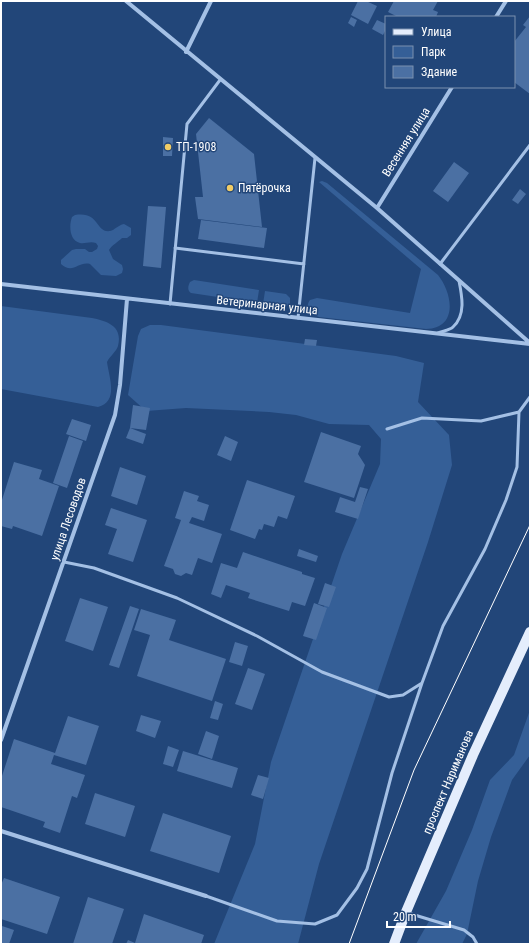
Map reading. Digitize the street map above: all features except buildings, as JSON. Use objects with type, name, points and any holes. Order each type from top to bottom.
[{"type":"main road","name":"проспект Нариманова","points":[[394,944],[406,912],[473,755],[530,632]]},
{"type":"street","points":[[126,1],[377,208],[530,344]]},
{"type":"street","points":[[186,52],[211,1]]},
{"type":"street","points":[[497,16],[506,1]]},
{"type":"street","name":"Весенняя улица","points":[[377,208],[451,88]]},
{"type":"street","name":"Ветеринарная улица","points":[[1,284],[530,344]]},
{"type":"street","name":"улица Лесоводов","points":[[1,740],[115,415],[120,384],[127,299]]},
{"type":"street","points":[[1,831],[206,896]]},
{"type":"lane","points":[[170,304],[187,124],[220,80]]},
{"type":"lane","points":[[440,264],[530,145]]},
{"type":"lane","points":[[298,318],[315,158]]},
{"type":"lane","points":[[175,248],[304,264]]},
{"type":"lane","points":[[437,334],[453,327],[460,316],[462,301],[459,281]]},
{"type":"lane","points":[[206,896],[277,921],[315,924],[337,915],[357,888],[366,869],[392,773],[443,626],[485,549],[506,500],[517,467],[519,412],[530,397]]},
{"type":"lane","points":[[387,429],[422,418],[481,421],[519,412]]},
{"type":"lane","points":[[64,562],[94,568],[177,598],[257,636],[322,672],[389,697],[403,695],[422,683]]},
{"type":"lane","points":[[406,912],[464,930],[473,937],[477,944]]},
{"type":"green space","points":[[322,181],[327,183],[438,275],[447,291],[450,309],[448,316],[443,323],[436,327],[426,329],[319,317],[309,310],[308,303],[310,300],[317,298],[410,313],[421,269],[319,182]]},
{"type":"green space","points":[[75,215],[89,216],[105,231],[110,231],[124,224],[131,228],[131,235],[127,238],[122,238],[109,250],[113,259],[122,265],[122,273],[116,276],[101,275],[90,264],[82,264],[69,268],[61,264],[61,260],[72,250],[85,249],[92,252],[97,249],[98,246],[96,243],[80,243],[74,239],[70,224],[72,217]]},
{"type":"green space","points":[[194,280],[259,290],[257,303],[191,293],[188,286],[190,282]]},
{"type":"green space","points":[[265,291],[286,294],[290,298],[290,304],[280,307],[263,304]]},
{"type":"green space","points":[[1,306],[92,318],[108,323],[116,329],[119,339],[118,346],[107,362],[111,382],[111,395],[109,400],[98,407],[1,389]]},
{"type":"green space","points":[[150,325],[161,325],[396,356],[424,363],[418,402],[449,435],[452,465],[428,542],[319,864],[298,944],[214,944],[255,844],[271,762],[342,554],[380,464],[381,439],[369,425],[329,424],[296,415],[269,412],[186,408],[146,411],[128,395],[138,336],[141,329]]},
{"type":"green space","points":[[530,710],[530,755],[512,780],[491,837],[478,881],[467,934],[462,944],[416,944],[446,891],[472,830],[490,780],[514,755]]},
{"type":"tram line","points":[[349,944],[414,770],[530,525]]},
{"type":"place","name":"ТП-1908","points":[[168,147]]},
{"type":"place","name":"Пятёрочка","points":[[230,188]]}]
